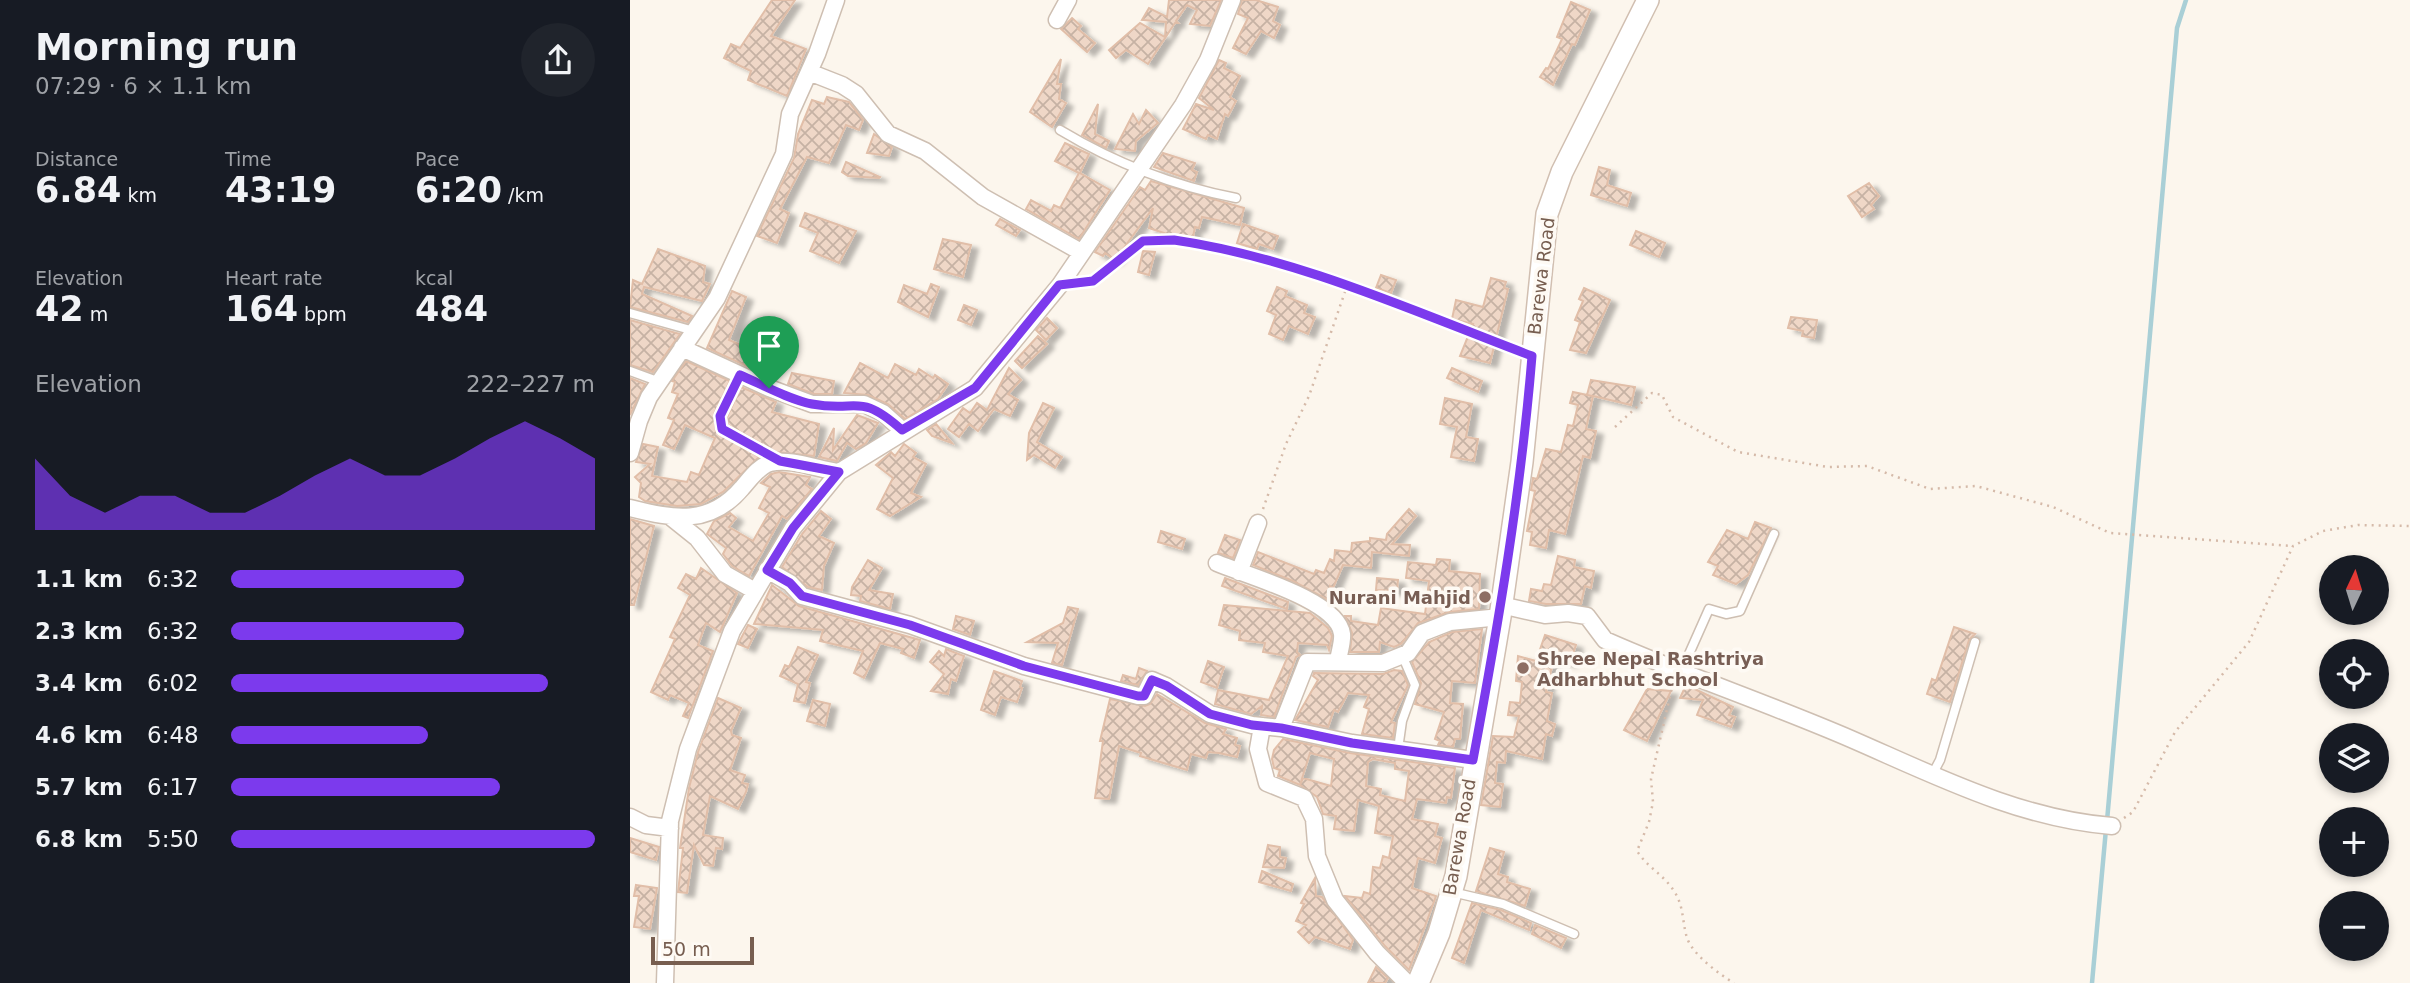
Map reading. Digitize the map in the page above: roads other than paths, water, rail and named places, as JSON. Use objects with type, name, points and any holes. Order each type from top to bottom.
[{"type":"main road","name":"Barewa Road","points":[[1418,983],[1439,933],[1451,892],[1501,611],[1522,462],[1547,214],[1562,172],[1648,0]]},
{"type":"street","points":[[630,453],[639,421],[660,382],[717,298],[784,154],[790,114],[809,72],[835,0]]},
{"type":"street","points":[[1057,20],[1068,0]]},
{"type":"street","points":[[666,983],[670,828],[688,749],[732,631],[767,570],[793,528],[839,472],[882,448],[902,430],[975,388],[1059,285],[1183,105],[1208,60],[1232,0]]},
{"type":"street","points":[[809,72],[842,85],[856,94],[888,134],[925,151],[983,197],[1081,252]]},
{"type":"street","points":[[682,348],[811,404],[864,404],[883,413],[902,430]]},
{"type":"street","points":[[630,508],[672,518],[714,512],[729,503],[766,464],[780,461],[839,472]]},
{"type":"street","points":[[672,518],[697,538],[725,574],[755,591]]},
{"type":"street","points":[[1240,572],[1258,523]]},
{"type":"street","points":[[1217,563],[1309,600],[1327,611],[1337,622],[1342,634],[1338,661]]},
{"type":"street","points":[[767,570],[790,583],[802,596],[910,625],[1024,666],[1138,696],[1144,696],[1152,680],[1167,686],[1210,714],[1352,743],[1473,760]]},
{"type":"street","points":[[1281,728],[1307,662],[1383,663],[1402,655],[1422,633],[1450,622],[1501,611],[1545,615],[1568,612],[1587,616],[1605,640],[1853,740],[1929,776],[2025,809],[2112,826]]},
{"type":"street","points":[[1262,726],[1258,749],[1267,783],[1304,798],[1314,819],[1317,856],[1335,900],[1377,953],[1407,983]]},
{"type":"street","points":[[630,817],[646,825],[670,828]]},
{"type":"lane","points":[[1060,130],[1109,158],[1172,184],[1236,198]]},
{"type":"lane","points":[[630,313],[694,331]]},
{"type":"lane","points":[[630,371],[660,382]]},
{"type":"lane","points":[[740,375],[720,416],[722,429],[780,461]]},
{"type":"lane","points":[[1681,672],[1709,609],[1726,614],[1740,611],[1774,534]]},
{"type":"lane","points":[[1929,776],[1934,774],[1940,760],[1975,642]]},
{"type":"lane","points":[[1398,749],[1402,721],[1415,685],[1402,655]]},
{"type":"lane","points":[[1451,892],[1503,904],[1574,934]]},
{"type":"waterway","points":[[2107,821],[2177,28],[2186,0]]},
{"type":"waterway","points":[[2092,983],[2106,829]]},
{"type":"place","name":"Nurani Mahjid","points":[[1485,597]]},
{"type":"place","name":"Shree Nepal Rashtriya Adharbhut School","points":[[1523,668]]}]
